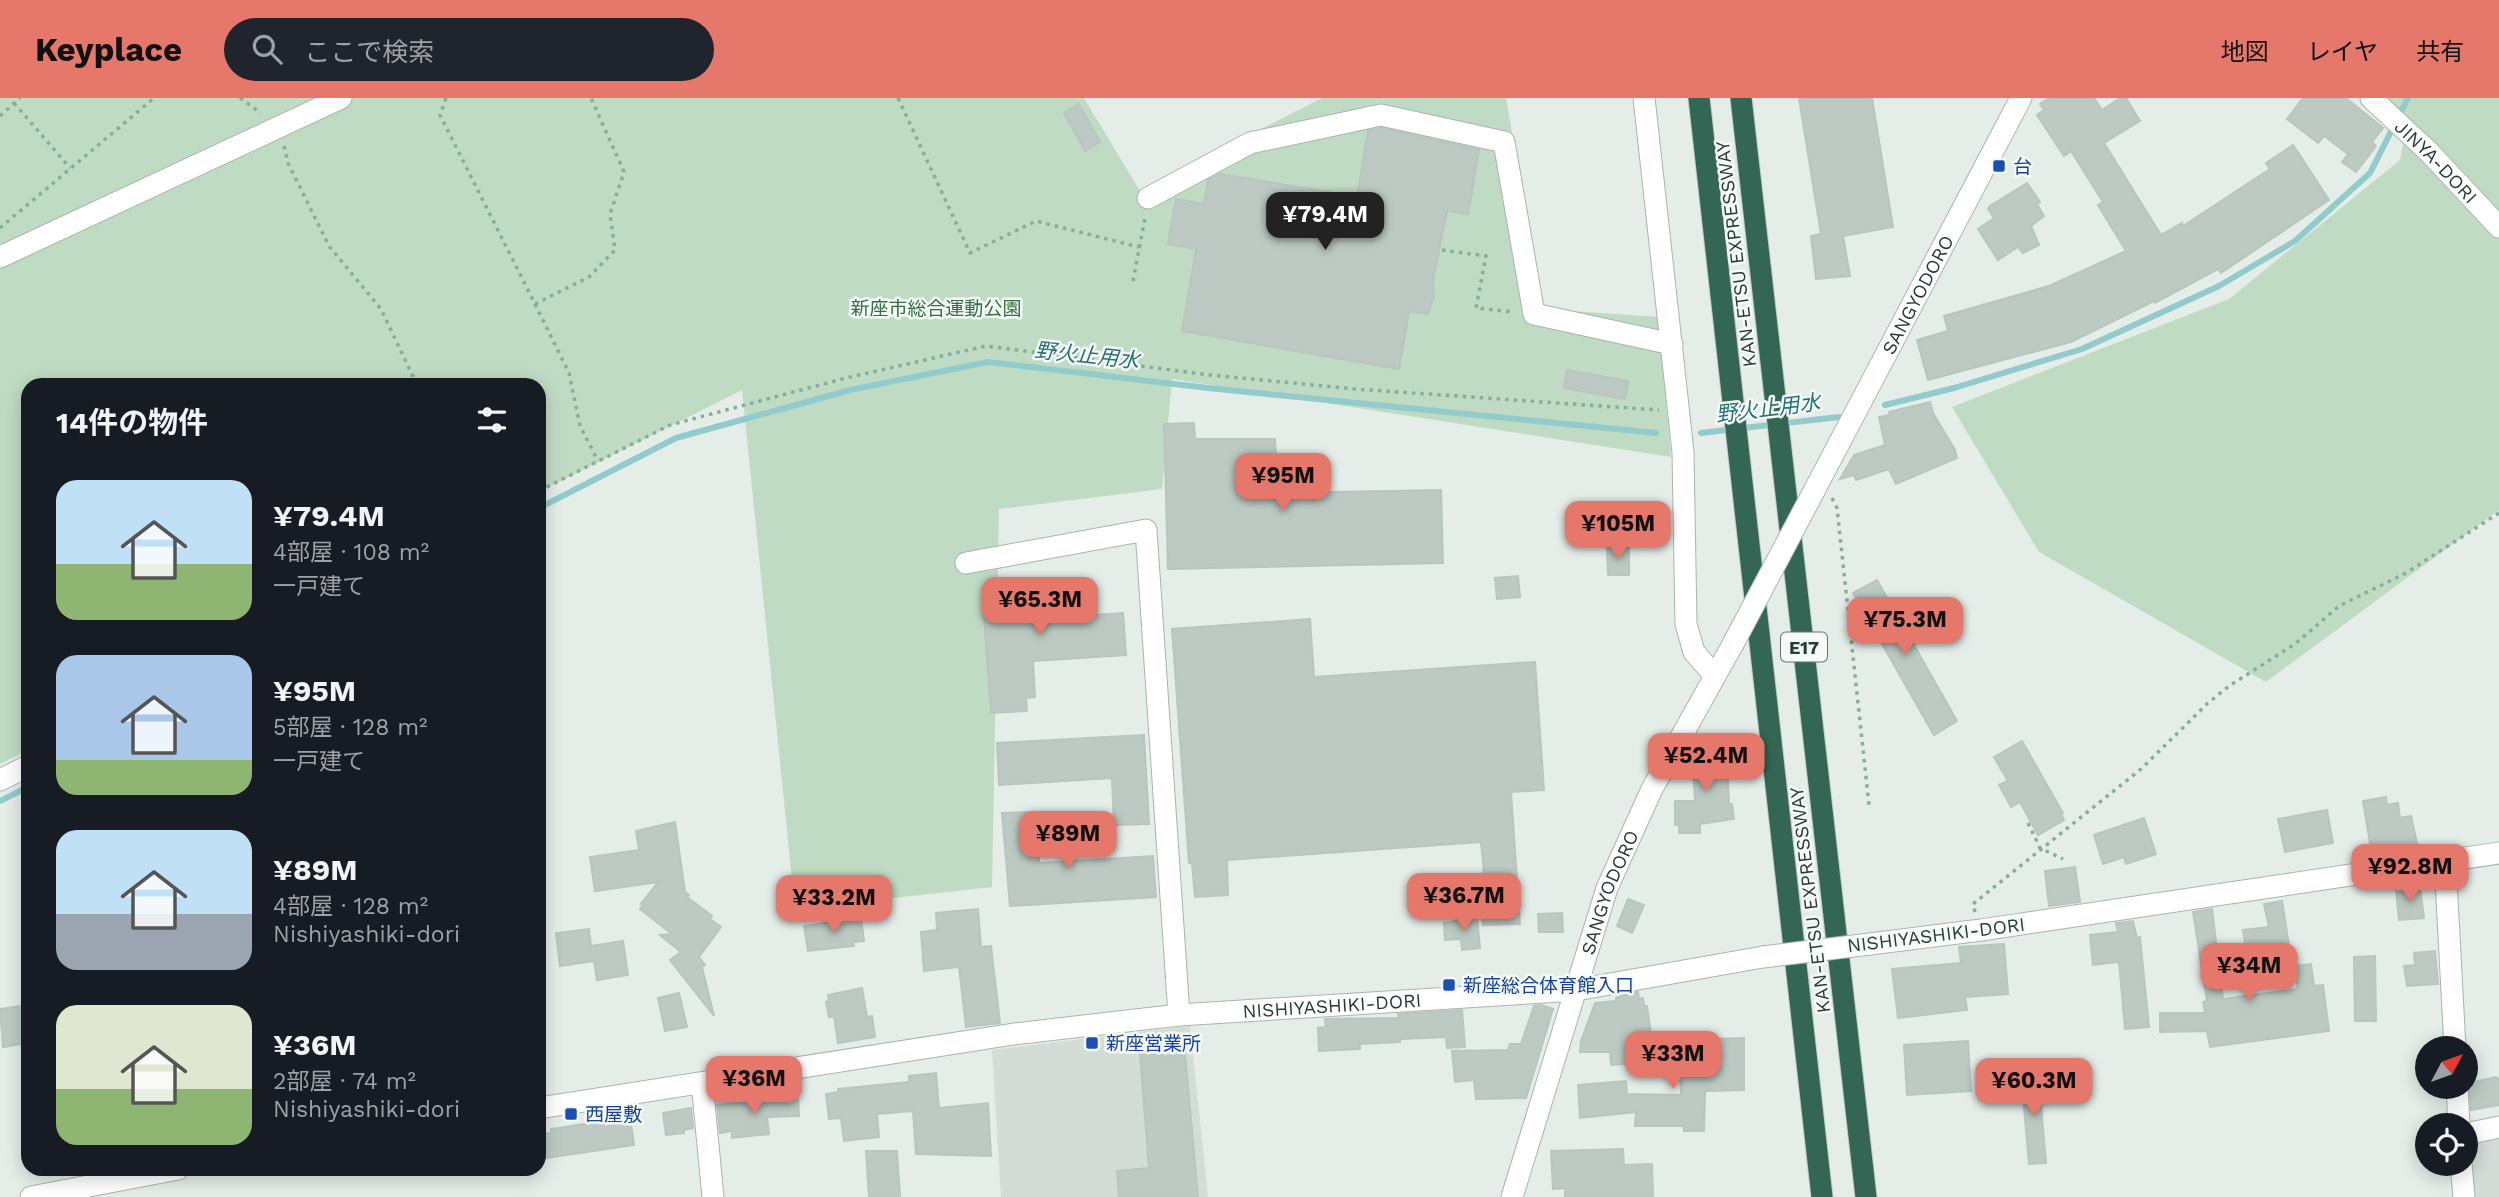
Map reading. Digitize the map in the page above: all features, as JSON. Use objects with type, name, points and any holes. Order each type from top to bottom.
[{"type":"highway","name":"KAN-ETSU EXPRESSWAY","points":[[1699,98],[1822,1197]]},
{"type":"highway","name":"KAN-ETSU EXPRESSWAY","points":[[1741,98],[1866,1197]]},
{"type":"street","points":[[0,257],[341,98]]},
{"type":"street","points":[[1644,98],[1683,452],[1686,624],[1688,639],[1694,652],[1714,676]]},
{"type":"street","name":"SANGYODORO","points":[[1512,1197],[1606,888],[1632,830],[2021,98]]},
{"type":"street","name":"JINYA-DORI","points":[[2374,99],[2429,152],[2499,227]]},
{"type":"street","points":[[1148,198],[1250,143],[1381,116],[1504,142],[1534,314],[1672,344]]},
{"type":"street","points":[[966,563],[1146,530],[1178,1015]]},
{"type":"street","points":[[0,780],[21,770]]},
{"type":"street","name":"NISHIYASHIKI-DORI","points":[[546,1107],[1000,1036],[1178,1015],[1576,990],[1763,957],[1994,928],[2499,853]]},
{"type":"street","points":[[2445,861],[2454,1036]]},
{"type":"street","points":[[702,1083],[713,1197]]},
{"type":"street","points":[[2478,1132],[2499,1128]]},
{"type":"street","points":[[31,1197],[122,1188],[157,1176]]},
{"type":"street","points":[[2462,1176],[2464,1197]]},
{"type":"path","points":[[0,116],[20,98]]},
{"type":"path","points":[[0,228],[154,98]]},
{"type":"path","points":[[446,98],[440,115],[569,373],[580,426],[598,461]]},
{"type":"path","points":[[536,304],[589,277],[615,250],[610,214],[624,172],[591,98]]},
{"type":"path","points":[[898,98],[970,253],[1036,220],[1139,247]]},
{"type":"path","points":[[14,103],[70,169]]},
{"type":"path","points":[[280,126],[288,163],[329,246],[381,309],[414,378]]},
{"type":"path","points":[[1133,281],[1148,198]]},
{"type":"path","points":[[1442,250],[1486,256],[1476,308],[1534,314]]},
{"type":"path","points":[[546,487],[670,425],[846,378],[986,346],[1210,375],[1355,390],[1678,411]]},
{"type":"path","points":[[1818,484],[1837,508],[1869,805]]},
{"type":"path","points":[[1973,904],[2141,769],[2175,734],[2229,686],[2295,644],[2339,606],[2406,573],[2499,513]]},
{"type":"path","points":[[2028,823],[2040,848],[2063,859]]},
{"type":"shaded area","points":[[1190,1026],[1208,1197],[1001,1197],[992,1050]]},
{"type":"shaded area","points":[[2499,1133],[2499,1197],[2471,1197],[2469,1176],[2478,1176],[2478,1138]]},
{"type":"green space","name":"新座市総合運動公園","points":[[0,98],[1084,98],[1140,191],[1322,98],[1506,98],[1543,309],[1659,317],[1671,457],[1172,379],[1162,489],[999,509],[992,887],[795,909],[742,390],[546,488],[546,378],[21,378],[21,754],[0,764]]},
{"type":"green space","points":[[2389,98],[2499,98],[2499,510],[2266,682],[2039,552],[1952,407],[2229,299],[2400,160],[2407,120]]},
{"type":"building","points":[[1799,98],[1872,98],[1893,227],[1843,236],[1850,276],[1816,279],[1811,236],[1821,234]]},
{"type":"building","points":[[2049,98],[2094,98],[2102,110],[2120,98],[2126,98],[2140,121],[2104,143],[2161,235],[2182,223],[2183,226],[2270,169],[2266,163],[2293,145],[2329,200],[2221,273],[2218,269],[2155,303],[2154,301],[2071,342],[1928,380],[1917,340],[1948,331],[1944,316],[2049,286],[2126,251],[2098,205],[2103,202],[2071,151],[2064,156],[2037,115],[2044,110],[2040,104]]},
{"type":"building","points":[[2303,98],[2346,98],[2383,128],[2372,142],[2376,146],[2356,172],[2342,162],[2348,154],[2324,136],[2318,143],[2287,119]]},
{"type":"building","points":[[1079,104],[1100,142],[1085,151],[1064,113]]},
{"type":"building","points":[[1381,128],[1479,150],[1468,214],[1447,211],[1433,280],[1434,296],[1428,314],[1409,311],[1399,369],[1182,331],[1196,249],[1168,244],[1176,199],[1204,204],[1208,180],[1221,174],[1357,197],[1368,131]]},
{"type":"building","points":[[2027,183],[2040,202],[2037,204],[2044,216],[2031,226],[2039,245],[2023,253],[2018,247],[1998,260],[1978,229],[1994,218],[1988,209],[1990,206]]},
{"type":"building","points":[[1567,370],[1628,381],[1625,399],[1564,388]]},
{"type":"building","points":[[1930,402],[1957,458],[1896,484],[1889,469],[1856,480],[1854,475],[1840,479],[1854,455],[1885,445],[1879,417]]},
{"type":"building","points":[[1194,423],[1195,439],[1275,439],[1278,493],[1441,490],[1443,563],[1168,569],[1164,424]]},
{"type":"building","points":[[1629,546],[1629,575],[1608,575],[1607,547]]},
{"type":"building","points":[[1518,576],[1520,597],[1497,599],[1495,578]]},
{"type":"building","points":[[1877,580],[1957,721],[1934,735],[1853,593]]},
{"type":"building","points":[[1078,582],[1079,616],[1123,613],[1126,655],[1033,661],[1035,697],[1026,698],[1027,711],[991,713],[982,588]]},
{"type":"building","points":[[1310,619],[1314,677],[1535,662],[1544,790],[1511,792],[1520,924],[1483,925],[1480,901],[1480,874],[1484,873],[1481,842],[1227,860],[1228,895],[1195,897],[1192,863],[1189,863],[1172,629]]},
{"type":"building","points":[[1144,735],[1149,824],[1114,825],[1112,778],[999,785],[997,743]]},
{"type":"building","points":[[2022,741],[2063,813],[2061,814],[2064,820],[2038,835],[2020,802],[2011,807],[1999,785],[2008,781],[1994,757]]},
{"type":"building","points":[[1700,744],[1723,745],[1723,764],[1727,763],[1729,804],[1732,804],[1734,819],[1700,824],[1700,833],[1679,833],[1679,825],[1675,825],[1675,801],[1695,801],[1693,767],[1700,767]]},
{"type":"building","points":[[2386,797],[2387,805],[2398,803],[2400,818],[2411,816],[2418,848],[2372,855],[2363,801]]},
{"type":"building","points":[[2327,810],[2333,843],[2285,852],[2278,819]]},
{"type":"building","points":[[1038,812],[1039,863],[1153,856],[1156,897],[1010,906],[1002,813]]},
{"type":"building","points":[[2144,818],[2156,854],[2126,864],[2124,857],[2103,864],[2094,835]]},
{"type":"building","points":[[675,822],[685,892],[689,895],[687,897],[712,916],[710,919],[721,927],[699,957],[705,965],[702,967],[714,1016],[670,960],[681,952],[660,935],[672,934],[640,909],[658,882],[595,891],[590,857],[639,850],[636,831]]},
{"type":"building","points":[[2075,867],[2080,902],[2049,906],[2045,871]]},
{"type":"building","points":[[2420,887],[2424,918],[2399,920],[2396,889]]},
{"type":"building","points":[[1628,899],[1644,905],[1632,933],[1617,926]]},
{"type":"building","points":[[2282,901],[2291,958],[2270,961],[2270,956],[2248,960],[2243,930],[2269,927],[2264,904]]},
{"type":"building","points":[[978,909],[981,947],[991,946],[1000,1023],[966,1027],[959,967],[924,971],[921,932],[937,930],[936,913]]},
{"type":"building","points":[[2212,909],[2223,999],[2298,989],[2294,966],[2311,964],[2314,986],[2323,985],[2329,1031],[2210,1047],[2207,1031],[2160,1032],[2160,1013],[2205,1013],[2203,1002],[2207,1001],[2193,912]]},
{"type":"building","points":[[1562,913],[1563,932],[1539,932],[1538,914]]},
{"type":"building","points":[[1477,917],[1480,948],[1462,950],[1461,939],[1445,940],[1444,923]]},
{"type":"building","points":[[861,918],[864,941],[853,942],[854,946],[808,951],[804,926]]},
{"type":"building","points":[[2133,921],[2137,938],[2140,937],[2149,1027],[2125,1029],[2119,962],[2093,965],[2090,935],[2118,932],[2116,923]]},
{"type":"building","points":[[589,929],[591,946],[623,941],[628,975],[597,980],[594,961],[560,966],[556,933]]},
{"type":"building","points":[[2004,944],[2008,994],[1965,997],[1967,1010],[1898,1018],[1892,969],[1961,963],[1959,947]]},
{"type":"building","points":[[2435,951],[2438,984],[2407,986],[2404,966],[2415,965],[2414,953]]},
{"type":"building","points":[[2375,956],[2376,1021],[2355,1021],[2354,957]]},
{"type":"building","points":[[862,988],[867,1017],[872,1016],[875,1037],[838,1043],[834,1016],[829,1017],[826,1002],[829,1001],[828,995]]},
{"type":"building","points":[[1638,992],[1639,999],[1643,998],[1644,1006],[1647,1006],[1654,1058],[1639,1059],[1639,1063],[1611,1065],[1610,1052],[1580,1052],[1581,1041],[1595,1003],[1616,1001],[1620,996]]},
{"type":"building","points":[[679,993],[687,1027],[665,1031],[658,998]]},
{"type":"building","points":[[21,1006],[21,1044],[3,1047],[0,1009]]},
{"type":"building","points":[[1534,1006],[1553,1009],[1526,1098],[1476,1099],[1474,1080],[1455,1082],[1452,1051],[1508,1050],[1510,1044],[1521,1044]]},
{"type":"building","points":[[1462,1010],[1465,1047],[1447,1048],[1446,1037],[1400,1039],[1400,1042],[1360,1044],[1360,1049],[1319,1051],[1318,1028],[1326,1027],[1325,1019],[1399,1018],[1398,1014]]},
{"type":"building","points":[[1744,1038],[1744,1090],[1705,1091],[1704,1131],[1684,1131],[1684,1126],[1635,1126],[1636,1112],[1580,1118],[1578,1085],[1626,1081],[1627,1094],[1681,1095],[1679,1060],[1710,1058],[1709,1039]]},
{"type":"building","points":[[1968,1041],[1971,1091],[1907,1095],[1904,1045]]},
{"type":"building","points":[[1162,1051],[1163,1057],[1185,1054],[1198,1197],[1119,1197],[1117,1171],[1149,1168],[1140,1054]]},
{"type":"building","points":[[2038,1072],[2046,1163],[2029,1164],[2021,1073]]},
{"type":"building","points":[[936,1073],[939,1108],[988,1103],[991,1156],[916,1154],[913,1111],[877,1114],[879,1137],[844,1141],[841,1118],[829,1119],[826,1094],[838,1092],[838,1089],[909,1082],[909,1076]]},
{"type":"building","points":[[2496,1077],[2499,1080],[2499,1105],[2471,1110],[2470,1099],[2478,1099],[2478,1081]]},
{"type":"building","points":[[798,1097],[799,1116],[767,1117],[769,1134],[732,1138],[732,1131],[720,1133],[717,1105]]},
{"type":"building","points":[[691,1108],[693,1128],[684,1130],[684,1133],[666,1135],[663,1113]]},
{"type":"building","points":[[630,1117],[634,1145],[546,1158],[546,1133],[551,1133],[551,1129]]},
{"type":"building","points":[[1623,1149],[1624,1165],[1652,1164],[1653,1197],[1565,1197],[1565,1188],[1553,1189],[1551,1151]]},
{"type":"building","points":[[866,1151],[897,1151],[900,1197],[869,1197]]},
{"type":"waterway","points":[[1885,405],[1954,388],[2082,349],[2219,286],[2295,241],[2370,173],[2408,98]]},
{"type":"waterway","name":"野火止用水","points":[[546,504],[676,438],[850,390],[988,362],[1208,388],[1656,433]]},
{"type":"waterway","name":"野火止用水","points":[[1701,433],[1839,417]]},
{"type":"waterway","name":"野火止用水","points":[[0,801],[21,790]]},
{"type":"place","name":"台","points":[[1999,166]]},
{"type":"place","name":"新座総合体育館入口","points":[[1449,985]]},
{"type":"place","name":"新座営業所","points":[[1092,1043]]},
{"type":"place","name":"西屋敷","points":[[571,1114]]}]
